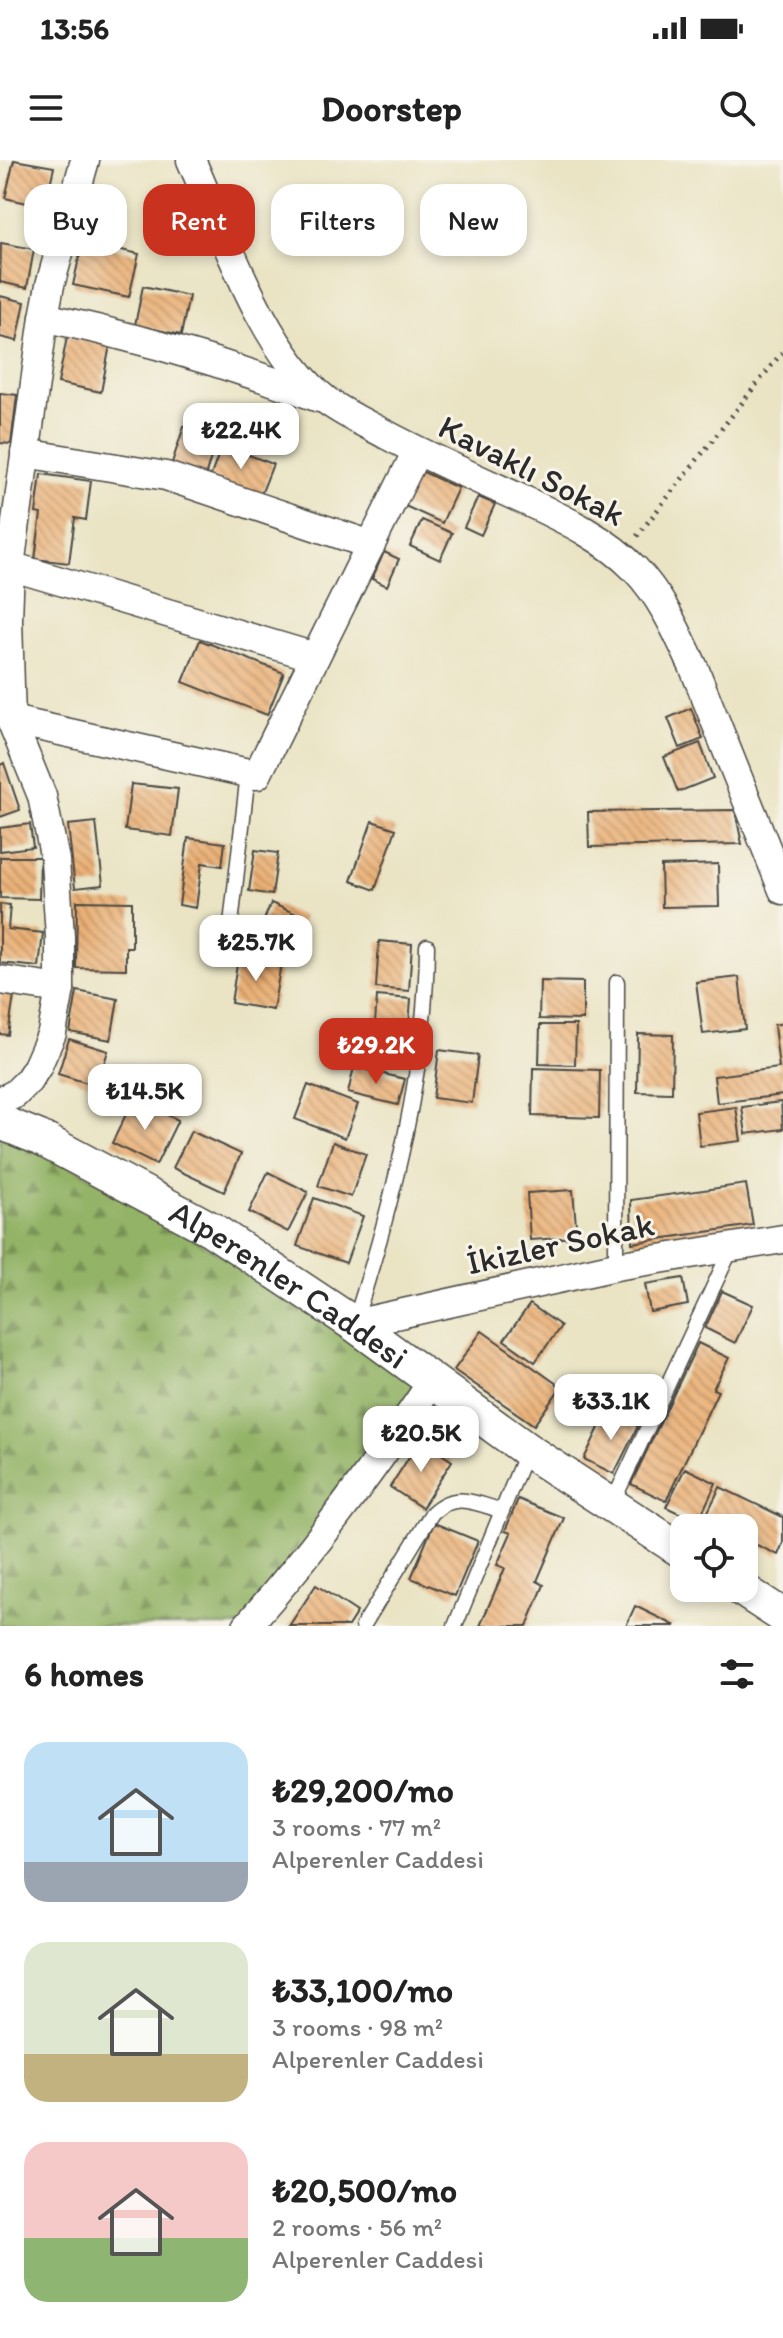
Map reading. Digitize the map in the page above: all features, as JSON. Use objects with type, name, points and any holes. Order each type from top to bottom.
[{"type":"street","points":[[0,1101],[15,1094],[37,1067],[52,1033],[60,989],[55,860],[47,812],[11,720],[8,620],[10,566],[44,317],[85,160]]},
{"type":"street","name":"Kavaklı Sokak","points":[[191,160],[260,315],[298,372],[327,401],[417,451],[570,523],[621,556],[648,584],[679,635],[783,890]]},
{"type":"street","points":[[44,317],[118,333],[260,376],[327,401]]},
{"type":"street","points":[[11,720],[257,775],[417,451]]},
{"type":"street","points":[[25,453],[166,476],[371,545]]},
{"type":"street","points":[[10,566],[315,657]]},
{"type":"street","points":[[0,980],[60,989]]},
{"type":"street","name":"Alperenler Caddesi","points":[[0,1122],[40,1138],[197,1221],[354,1324],[527,1450],[670,1543]]},
{"type":"street","name":"İkizler Sokak","points":[[354,1324],[616,1266],[783,1239]]},
{"type":"street","points":[[247,1626],[319,1542],[378,1463],[432,1382]]},
{"type":"street","points":[[758,1600],[783,1616]]},
{"type":"lane","points":[[230,933],[248,773]]},
{"type":"lane","points":[[354,1324],[376,1254],[409,1108],[425,1010],[427,946]]},
{"type":"lane","points":[[616,1266],[617,982]]},
{"type":"lane","points":[[612,1505],[732,1247]]},
{"type":"lane","points":[[455,1626],[527,1450]]},
{"type":"lane","points":[[363,1626],[432,1513],[442,1503],[470,1501],[502,1511]]},
{"type":"path","points":[[621,556],[783,351]]},
{"type":"green space","points":[[0,1122],[432,1382],[247,1626],[0,1626]]},
{"type":"building","points":[[14,160],[54,167],[50,184],[24,184],[24,202],[5,198]]},
{"type":"building","points":[[1,243],[24,247],[24,256],[33,256],[27,288],[0,282]]},
{"type":"building","points":[[127,251],[139,254],[129,297],[73,285],[80,256],[127,256]]},
{"type":"building","points":[[143,286],[189,296],[181,335],[135,325]]},
{"type":"building","points":[[0,296],[25,302],[17,341],[0,337]]},
{"type":"building","points":[[67,337],[110,345],[101,392],[58,383]]},
{"type":"building","points":[[0,393],[17,395],[11,444],[0,443]]},
{"type":"building","points":[[184,426],[217,437],[205,477],[171,466]]},
{"type":"building","points":[[222,445],[273,464],[260,497],[210,478]]},
{"type":"building","points":[[421,471],[458,488],[442,523],[405,506]]},
{"type":"building","points":[[41,474],[91,481],[86,520],[75,518],[69,563],[35,559],[41,514],[36,513]]},
{"type":"building","points":[[478,497],[495,504],[481,535],[464,527]]},
{"type":"building","points":[[422,520],[452,533],[440,560],[410,546]]},
{"type":"building","points":[[384,552],[399,559],[387,586],[372,579]]},
{"type":"building","points":[[200,640],[284,673],[267,715],[183,682]]},
{"type":"building","points":[[691,708],[703,739],[680,748],[668,718]]},
{"type":"building","points":[[700,743],[713,778],[678,792],[664,757]]},
{"type":"building","points":[[4,763],[20,810],[0,817],[0,765]]},
{"type":"building","points":[[131,784],[178,789],[172,836],[125,830]]},
{"type":"building","points":[[735,810],[742,844],[589,847],[588,812]]},
{"type":"building","points":[[372,821],[396,829],[375,890],[351,881]]},
{"type":"building","points":[[96,822],[103,885],[75,888],[68,825]]},
{"type":"building","points":[[30,824],[33,847],[0,851],[0,828]]},
{"type":"building","points":[[188,838],[225,843],[222,866],[202,863],[196,908],[179,905]]},
{"type":"building","points":[[255,850],[278,853],[272,895],[249,891]]},
{"type":"building","points":[[0,857],[40,857],[39,899],[0,898]]},
{"type":"building","points":[[718,864],[719,906],[662,907],[661,866]]},
{"type":"building","points":[[77,901],[132,902],[132,947],[126,947],[126,969],[76,968]]},
{"type":"building","points":[[271,903],[303,917],[288,953],[256,939]]},
{"type":"building","points":[[0,904],[10,905],[8,929],[43,933],[39,967],[0,963]]},
{"type":"building","points":[[379,941],[412,944],[409,991],[376,988]]},
{"type":"building","points":[[238,957],[281,963],[273,1010],[231,1003]]},
{"type":"building","points":[[739,977],[745,1029],[703,1034],[696,982]]},
{"type":"building","points":[[540,981],[583,982],[583,1020],[539,1019]]},
{"type":"building","points":[[77,991],[118,999],[111,1040],[70,1032]]},
{"type":"building","points":[[0,994],[14,996],[8,1035],[0,1034]]},
{"type":"building","points":[[377,996],[411,999],[407,1052],[373,1050]]},
{"type":"building","points":[[783,1023],[783,1095],[717,1103],[714,1076],[779,1068],[774,1025]]},
{"type":"building","points":[[540,1025],[576,1025],[575,1065],[539,1064]]},
{"type":"building","points":[[638,1034],[673,1035],[672,1093],[637,1092]]},
{"type":"building","points":[[69,1039],[108,1051],[97,1086],[58,1074]]},
{"type":"building","points":[[439,1050],[478,1055],[472,1103],[433,1098]]},
{"type":"building","points":[[354,1067],[405,1079],[398,1105],[348,1093]]},
{"type":"building","points":[[533,1068],[600,1070],[599,1118],[532,1116]]},
{"type":"building","points":[[308,1085],[358,1104],[345,1138],[295,1119]]},
{"type":"building","points":[[134,1098],[178,1120],[156,1165],[112,1143]]},
{"type":"building","points":[[781,1102],[783,1129],[746,1134],[742,1107]]},
{"type":"building","points":[[736,1107],[741,1141],[700,1146],[696,1112]]},
{"type":"building","points":[[191,1131],[241,1154],[224,1192],[173,1168]]},
{"type":"building","points":[[333,1142],[366,1154],[351,1197],[318,1186]]},
{"type":"building","points":[[268,1172],[308,1192],[288,1232],[249,1212]]},
{"type":"building","points":[[746,1184],[753,1225],[632,1243],[631,1200]]},
{"type":"building","points":[[573,1190],[577,1237],[530,1240],[527,1193]]},
{"type":"building","points":[[314,1198],[363,1216],[346,1263],[297,1246]]},
{"type":"building","points":[[683,1278],[688,1305],[650,1312],[645,1284]]},
{"type":"building","points":[[722,1291],[753,1305],[735,1343],[705,1328]]},
{"type":"building","points":[[530,1304],[561,1326],[535,1362],[504,1340]]},
{"type":"building","points":[[482,1331],[561,1387],[534,1425],[454,1370]]},
{"type":"building","points":[[698,1343],[729,1358],[713,1389],[718,1391],[666,1501],[631,1484]]},
{"type":"building","points":[[607,1411],[638,1426],[614,1474],[584,1459]]},
{"type":"building","points":[[420,1440],[452,1461],[422,1508],[390,1487]]},
{"type":"building","points":[[685,1468],[716,1483],[702,1514],[681,1514],[666,1507]]},
{"type":"building","points":[[720,1487],[783,1517],[783,1543],[778,1555],[758,1546],[758,1514],[707,1514]]},
{"type":"building","points":[[518,1499],[564,1518],[537,1581],[544,1585],[527,1626],[480,1626],[505,1568],[497,1565],[511,1533],[505,1531]]},
{"type":"building","points":[[434,1523],[478,1541],[455,1596],[411,1578]]},
{"type":"building","points":[[316,1585],[357,1612],[348,1626],[289,1626]]},
{"type":"building","points":[[635,1606],[676,1626],[626,1626]]}]
